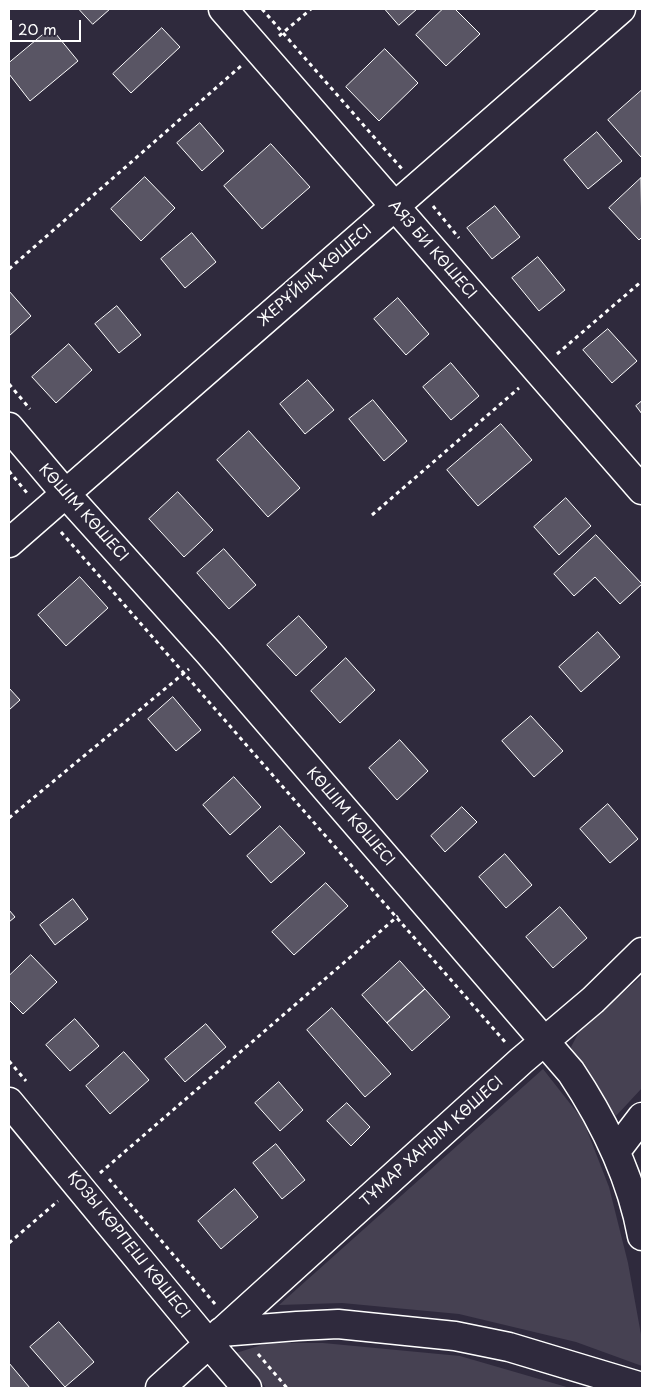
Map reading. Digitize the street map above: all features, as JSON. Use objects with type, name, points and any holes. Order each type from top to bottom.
[{"type":"street","name":"АЯЗ БИ КӨШЕСІ","points":[[223,9],[642,490]]},
{"type":"street","name":"ЖЕРҰЙЫҚ КӨШЕСІ","points":[[9,543],[621,9]]},
{"type":"street","name":"КӨШІМ КӨШЕСІ","points":[[9,428],[209,653],[571,1072],[590,1100],[622,1163],[638,1212],[642,1236]]},
{"type":"street","name":"ТҰМАР ХАНЫМ КӨШЕСІ","points":[[160,1388],[225,1332],[521,1061],[593,1000],[642,952]]},
{"type":"street","name":"ҚОЗЫ КӨРПЕШ КӨШЕСІ","points":[[18,1092],[78,1184],[225,1332],[247,1388]]},
{"type":"street","points":[[616,1151],[642,1117]]},
{"type":"street","points":[[225,1332],[338,1324],[455,1336],[509,1347],[642,1387]]},
{"type":"path","points":[[262,9],[417,186],[463,242]]},
{"type":"path","points":[[9,270],[259,51],[311,9]]},
{"type":"path","points":[[372,514],[642,281]]},
{"type":"path","points":[[9,471],[521,1061]]},
{"type":"path","points":[[9,818],[209,653]]},
{"type":"path","points":[[9,1243],[78,1184],[103,1172],[420,898]]},
{"type":"path","points":[[9,1061],[18,1092]]},
{"type":"path","points":[[97,1164],[225,1332],[287,1388]]},
{"type":"shaded area","points":[[642,976],[642,1088],[616,1116],[579,1065],[571,1047],[580,1030]]},
{"type":"shaded area","points":[[543,1069],[583,1120],[609,1187],[628,1263],[642,1340],[642,1366],[576,1342],[459,1314],[342,1303],[279,1305]]},
{"type":"shaded area","points":[[268,1343],[323,1343],[460,1356],[570,1388],[266,1388],[236,1353]]},
{"type":"building","points":[[79,9],[110,9],[93,24]]},
{"type":"building","points":[[385,9],[417,9],[399,25]]},
{"type":"building","points":[[443,9],[455,9],[480,34],[446,66],[416,35]]},
{"type":"building","points":[[51,28],[78,61],[30,101],[9,74],[9,63]]},
{"type":"building","points":[[162,28],[180,47],[131,93],[113,74]]},
{"type":"building","points":[[385,49],[418,83],[379,121],[346,87]]},
{"type":"building","points":[[642,90],[642,156],[641,157],[608,120]]},
{"type":"building","points":[[200,123],[224,151],[202,171],[177,143]]},
{"type":"building","points":[[597,132],[622,161],[588,189],[564,160]]},
{"type":"building","points":[[271,144],[310,187],[262,229],[224,186]]},
{"type":"building","points":[[145,177],[175,208],[141,241],[111,209]]},
{"type":"building","points":[[641,178],[642,237],[639,240],[609,208]]},
{"type":"building","points":[[495,206],[520,237],[492,259],[467,228]]},
{"type":"building","points":[[192,233],[216,262],[185,288],[161,259]]},
{"type":"building","points":[[538,257],[565,290],[539,311],[512,278]]},
{"type":"building","points":[[9,291],[31,316],[9,336]]},
{"type":"building","points":[[398,298],[429,334],[406,355],[374,319]]},
{"type":"building","points":[[117,306],[141,335],[119,353],[95,324]]},
{"type":"building","points":[[608,329],[637,361],[612,383],[583,350]]},
{"type":"building","points":[[69,344],[92,370],[56,403],[32,377]]},
{"type":"building","points":[[451,363],[479,396],[451,420],[423,387]]},
{"type":"building","points":[[308,380],[334,410],[305,434],[280,404]]},
{"type":"building","points":[[373,400],[407,441],[384,461],[349,419]]},
{"type":"building","points":[[642,401],[642,414],[636,406]]},
{"type":"building","points":[[501,424],[532,460],[478,506],[447,470]]},
{"type":"building","points":[[249,431],[300,488],[268,517],[217,460]]},
{"type":"building","points":[[178,492],[213,530],[184,557],[149,519]]},
{"type":"building","points":[[566,498],[591,526],[559,555],[534,527]]},
{"type":"building","points":[[596,535],[642,584],[620,604],[595,577],[574,596],[554,574]]},
{"type":"building","points":[[224,549],[256,585],[229,609],[197,573]]},
{"type":"building","points":[[80,577],[108,608],[66,646],[38,615]]},
{"type":"building","points":[[299,616],[327,647],[296,676],[267,645]]},
{"type":"building","points":[[598,632],[620,657],[581,692],[559,667]]},
{"type":"building","points":[[346,658],[375,690],[340,723],[311,691]]},
{"type":"building","points":[[9,688],[20,700],[9,710]]},
{"type":"building","points":[[173,697],[201,730],[176,751],[148,719]]},
{"type":"building","points":[[531,716],[563,751],[534,777],[502,741]]},
{"type":"building","points":[[400,740],[428,771],[397,800],[369,768]]},
{"type":"building","points":[[234,777],[261,807],[230,835],[203,805]]},
{"type":"building","points":[[608,804],[638,839],[610,863],[580,829]]},
{"type":"building","points":[[462,807],[477,822],[445,852],[431,836]]},
{"type":"building","points":[[280,826],[305,853],[271,883],[247,856]]},
{"type":"building","points":[[505,854],[532,885],[506,908],[479,877]]},
{"type":"building","points":[[326,883],[348,906],[294,955],[272,932]]},
{"type":"building","points":[[73,899],[88,919],[55,945],[40,925]]},
{"type":"building","points":[[560,907],[587,938],[553,968],[526,937]]},
{"type":"building","points":[[9,910],[15,917],[9,922]]},
{"type":"building","points":[[31,955],[57,982],[23,1014],[9,1000],[9,976]]},
{"type":"building","points":[[400,961],[425,989],[387,1023],[362,995]]},
{"type":"building","points":[[425,989],[450,1017],[412,1051],[387,1023]]},
{"type":"building","points":[[332,1008],[391,1074],[365,1097],[307,1030]]},
{"type":"building","points":[[75,1019],[99,1046],[70,1071],[46,1045]]},
{"type":"building","points":[[206,1024],[226,1047],[185,1082],[165,1059]]},
{"type":"building","points":[[124,1052],[149,1080],[110,1114],[86,1086]]},
{"type":"building","points":[[279,1082],[303,1110],[280,1131],[255,1103]]},
{"type":"building","points":[[347,1103],[370,1127],[351,1146],[327,1121]]},
{"type":"building","points":[[276,1144],[305,1180],[282,1199],[253,1163]]},
{"type":"building","points":[[235,1189],[258,1217],[221,1249],[198,1221]]},
{"type":"building","points":[[59,1322],[94,1362],[65,1387],[30,1347]]},
{"type":"building","points":[[9,1363],[30,1388],[9,1388]]}]
